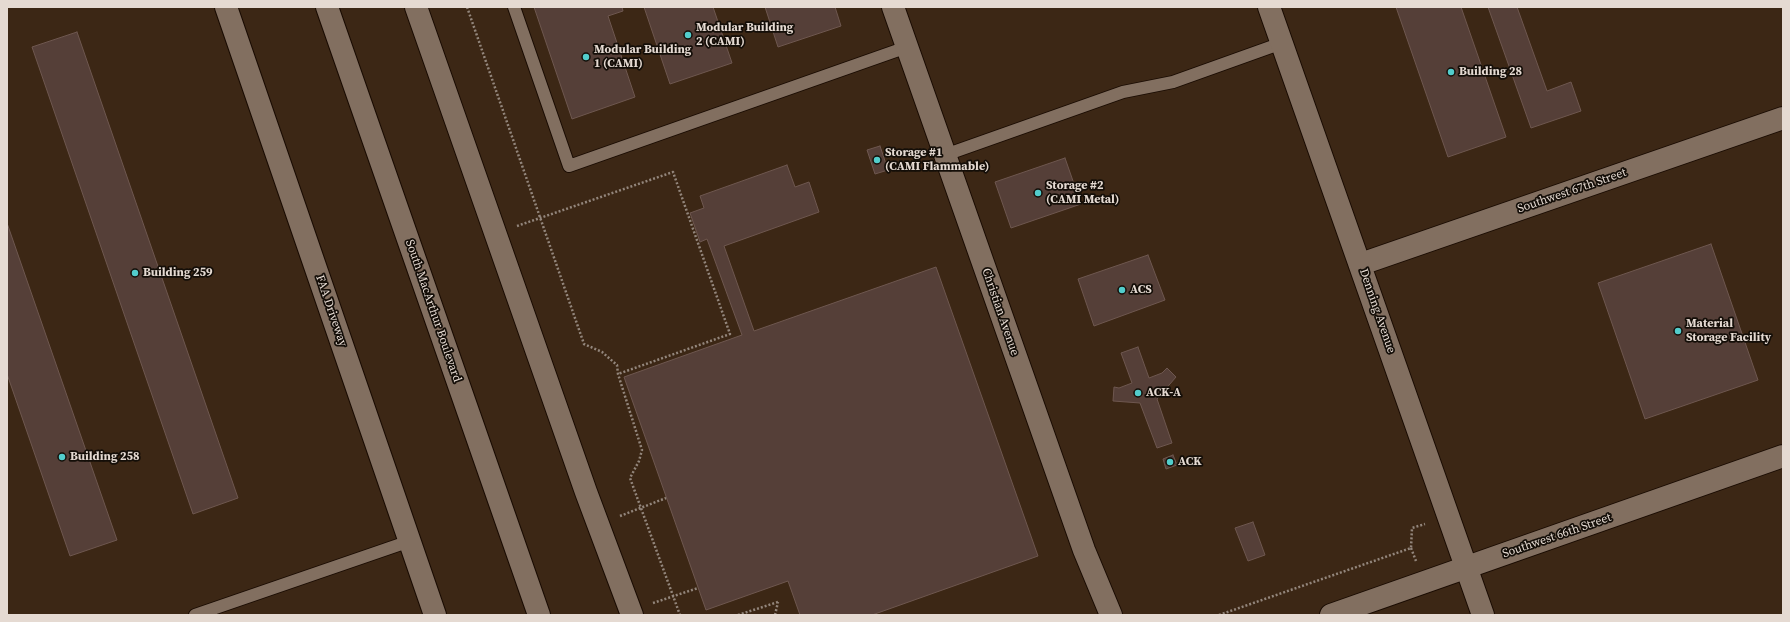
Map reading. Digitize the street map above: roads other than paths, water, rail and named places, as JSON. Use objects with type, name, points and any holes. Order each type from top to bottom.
[{"type":"street","name":"FAA Driveway","points":[[226,7],[435,615]]},
{"type":"street","name":"South MacArthur Boulevard","points":[[327,7],[539,615]]},
{"type":"street","points":[[416,7],[584,485],[641,610]]},
{"type":"street","name":"Christian Avenue","points":[[893,7],[1084,550],[1110,615]]},
{"type":"street","name":"Denning Avenue","points":[[1269,7],[1361,264],[1483,615]]},
{"type":"street","name":"Southwest 67th Street","points":[[1361,264],[1783,118]]},
{"type":"street","name":"Southwest 66th Street","points":[[1331,615],[1783,456]]},
{"type":"lane","points":[[514,7],[570,166],[907,47]]},
{"type":"lane","points":[[945,154],[1123,92],[1173,82],[1282,43]]},
{"type":"lane","points":[[195,615],[410,541]]},
{"type":"place","name":"Modular Building 2 (CAMI)","points":[[688,35]]},
{"type":"place","name":"Modular Building 1 (CAMI)","points":[[586,57]]},
{"type":"place","name":"Building 28","points":[[1451,72]]},
{"type":"place","name":"Storage #1 (CAMI Flammable)","points":[[877,160]]},
{"type":"place","name":"Storage #2 (CAMI Metal)","points":[[1038,193]]},
{"type":"place","name":"Building 259","points":[[135,273]]},
{"type":"place","name":"ACS","points":[[1122,290]]},
{"type":"place","name":"Material Storage Facility","points":[[1678,331]]},
{"type":"place","name":"ACK-A","points":[[1138,393]]},
{"type":"place","name":"Building 258","points":[[62,457]]},
{"type":"place","name":"ACK","points":[[1170,462]]}]
